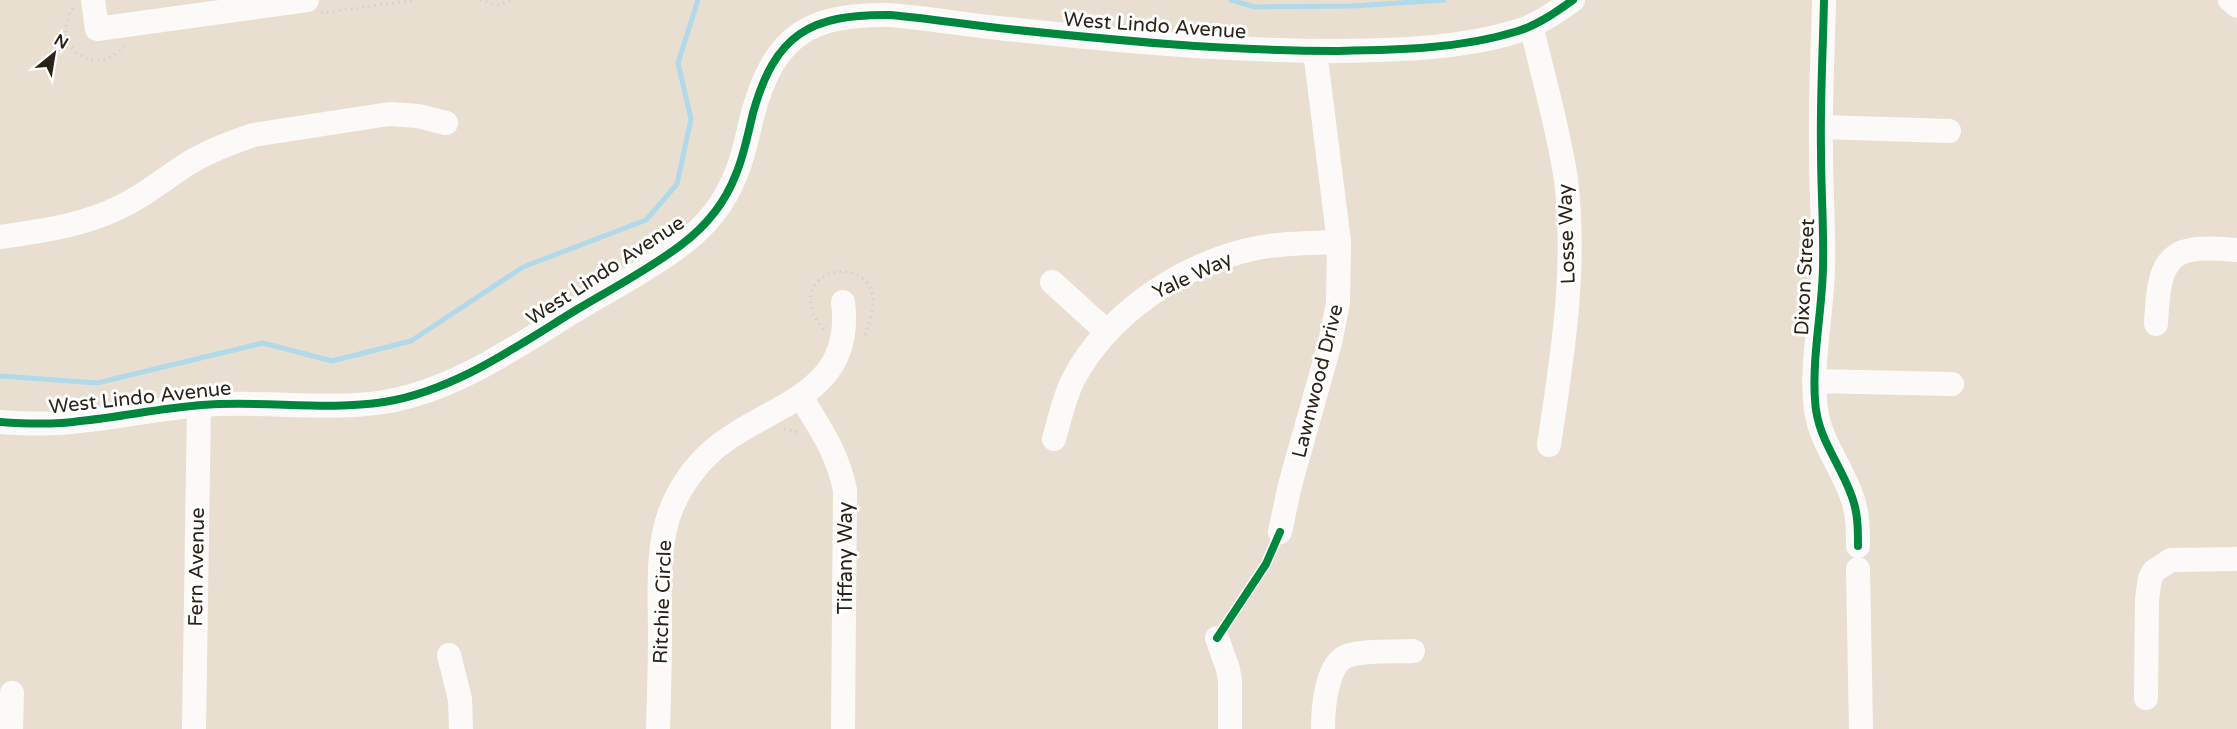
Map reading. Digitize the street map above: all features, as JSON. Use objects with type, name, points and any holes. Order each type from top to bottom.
[{"type":"street","points":[[93,0],[97,29],[307,0]]},
{"type":"street","name":"West Lindo Avenue","points":[[0,422],[39,424],[79,422],[199,405],[264,402],[369,404],[404,398],[471,372],[601,296],[681,245],[714,213],[736,175],[757,98],[770,67],[796,36],[822,22],[853,16],[890,15],[1123,40],[1315,51],[1443,46],[1479,41],[1529,27],[1573,0]]},
{"type":"street","name":"Dixon Street","points":[[1824,0],[1821,128],[1823,271],[1814,381],[1816,416],[1826,446],[1846,482],[1856,508],[1861,729]]},
{"type":"street","points":[[2230,0],[2237,6]]},
{"type":"street","name":"Losse Way","points":[[1529,27],[1534,37],[1560,149],[1566,180],[1569,221],[1566,314],[1549,445]]},
{"type":"street","name":"Lawnwood Drive","points":[[1280,532],[1290,485],[1335,323],[1339,282],[1339,242],[1315,51]]},
{"type":"street","points":[[0,237],[58,228],[102,215],[141,196],[194,160],[253,135],[389,114],[418,116],[446,123]]},
{"type":"street","points":[[1821,128],[1950,131]]},
{"type":"street","name":"Yale Way","points":[[1054,439],[1063,404],[1075,377],[1107,332],[1149,294],[1219,260],[1244,251],[1269,246],[1339,242]]},
{"type":"street","points":[[2156,324],[2161,277],[2174,257],[2191,249],[2237,250]]},
{"type":"street","points":[[1052,282],[1107,332]]},
{"type":"street","name":"Ritchie Circle","points":[[658,729],[660,580],[663,539],[672,507],[689,477],[712,451],[801,397],[821,379],[837,356],[845,332],[843,302]]},
{"type":"street","points":[[1814,381],[1952,384]]},
{"type":"street","name":"Tiffany Way","points":[[801,397],[833,451],[845,490],[843,729]]},
{"type":"street","name":"Fern Avenue","points":[[194,729],[199,405]]},
{"type":"street","points":[[2146,698],[2146,599],[2150,578],[2154,571],[2171,560],[2237,559]]},
{"type":"street","points":[[1216,638],[1225,659],[1230,681],[1230,729]]},
{"type":"street","points":[[1323,729],[1324,704],[1329,683],[1337,664],[1342,659],[1353,654],[1413,651]]},
{"type":"street","points":[[449,655],[460,699],[461,729]]},
{"type":"street","points":[[11,729],[12,693]]},
{"type":"path","points":[[480,0],[497,5],[513,0]]},
{"type":"path","points":[[825,337],[811,307],[812,292],[823,276],[844,270],[864,279],[873,297],[872,311],[862,344]]},
{"type":"path","points":[[776,432],[783,428],[804,434]]},
{"type":"waterway","points":[[0,376],[97,383],[263,343],[332,361],[411,341],[523,267],[646,220],[677,184],[691,119],[678,63],[698,0]]},
{"type":"waterway","points":[[1231,0],[1255,7],[1353,6],[1444,0]]},
{"type":"cycle path","points":[[0,422],[60,423],[187,406],[225,404],[362,405],[410,396],[460,378],[643,271],[681,245],[698,230],[713,214],[731,185],[762,86],[772,64],[785,47],[800,34],[817,25],[838,19],[890,15],[1168,44],[1296,51],[1361,51],[1451,45],[1496,37],[1533,25],[1573,0]]},
{"type":"cycle path","points":[[1824,0],[1821,94],[1823,268],[1814,384],[1817,414],[1824,439],[1854,503],[1858,546]]},
{"type":"cycle path","points":[[1217,638],[1266,564],[1280,532]]}]
